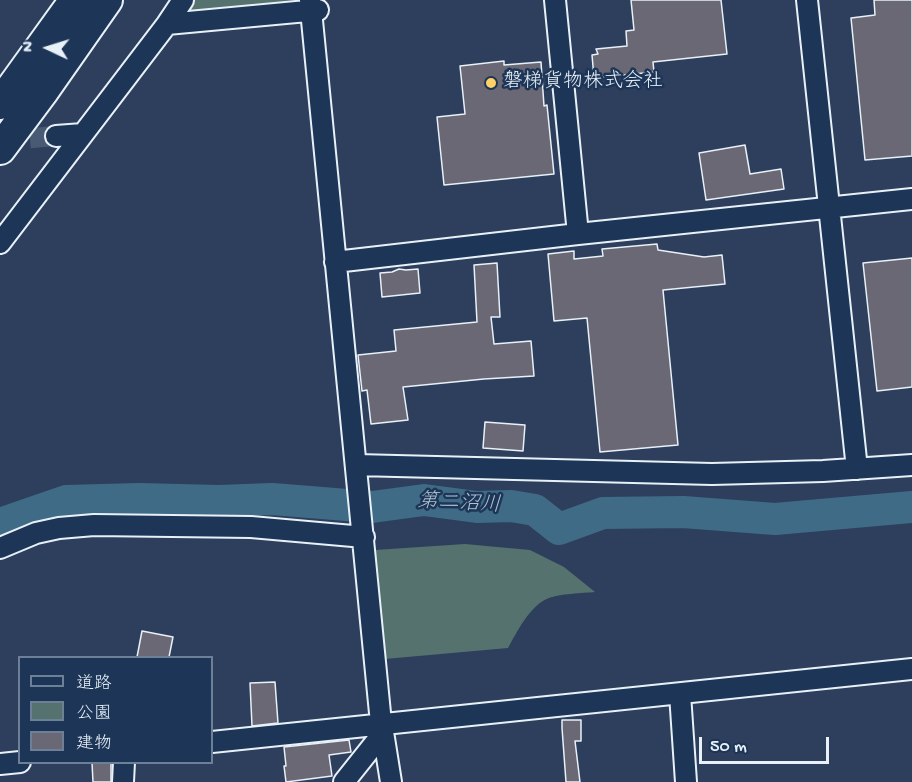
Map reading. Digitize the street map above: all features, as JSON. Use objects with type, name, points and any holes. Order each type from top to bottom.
[{"type":"highway","points":[[0,104],[75,0]]},
{"type":"highway","points":[[0,149],[107,0]]},
{"type":"street","points":[[0,243],[183,0]]},
{"type":"street","points":[[555,0],[578,234]]},
{"type":"street","points":[[807,0],[857,469]]},
{"type":"street","points":[[167,24],[313,7],[335,262],[382,729],[391,782]]},
{"type":"street","points":[[56,136],[83,134]]},
{"type":"street","points":[[335,262],[912,199]]},
{"type":"street","points":[[357,465],[712,474],[912,465]]},
{"type":"street","points":[[0,548],[36,533],[59,528],[94,525],[251,526],[363,531]]},
{"type":"street","points":[[213,742],[382,729],[912,669]]},
{"type":"street","points":[[680,694],[686,782]]},
{"type":"street","points":[[344,782],[382,729]]},
{"type":"street","points":[[0,764],[18,762]]},
{"type":"street","points":[[123,782],[124,764]]},
{"type":"green space","points":[[191,0],[295,0],[296,6],[178,18]]},
{"type":"green space","points":[[465,544],[530,550],[564,567],[595,592],[559,596],[542,602],[525,620],[508,648],[385,659],[375,550]]},
{"type":"building","points":[[631,0],[721,0],[727,54],[653,62],[654,72],[594,78],[592,55],[598,54],[596,49],[627,46],[626,31],[634,30]]},
{"type":"building","points":[[874,0],[912,0],[912,156],[865,160],[851,18],[875,15]]},
{"type":"building","points":[[504,61],[504,65],[541,62],[544,106],[547,105],[554,174],[444,185],[437,117],[465,114],[460,66]]},
{"type":"building","points":[[745,145],[750,174],[781,169],[784,189],[706,200],[699,153]]},
{"type":"building","points":[[657,244],[658,250],[704,257],[722,255],[725,284],[663,290],[678,445],[600,452],[587,318],[554,321],[548,254],[574,251],[574,259],[603,256],[602,249]]},
{"type":"building","points":[[912,258],[912,387],[877,391],[863,263]]},
{"type":"building","points":[[497,263],[500,317],[491,317],[494,344],[531,341],[534,376],[403,387],[408,420],[371,424],[367,390],[362,391],[358,355],[396,351],[394,330],[477,322],[474,265]]},
{"type":"building","points":[[399,269],[418,269],[420,293],[382,297],[380,273]]},
{"type":"building","points":[[485,422],[525,425],[523,451],[483,448]]},
{"type":"building","points":[[142,631],[173,637],[169,656],[137,656]]},
{"type":"building","points":[[275,682],[278,723],[252,726],[250,683]]},
{"type":"building","points":[[562,720],[581,720],[581,741],[575,741],[580,782],[566,782]]},
{"type":"building","points":[[349,740],[351,752],[329,755],[332,776],[286,782],[284,747]]},
{"type":"building","points":[[92,764],[111,764],[111,782],[93,782]]},
{"type":"waterway","name":"第二沼川","points":[[0,524],[66,501],[139,499],[219,501],[272,499],[372,507],[424,500],[477,507],[511,506],[535,510],[559,529],[603,513],[683,512],[775,519],[912,507]]},
{"type":"tunnel","points":[[0,141],[56,136]]},
{"type":"place","name":"磐梯貨物株式会社","points":[[491,83]]}]
